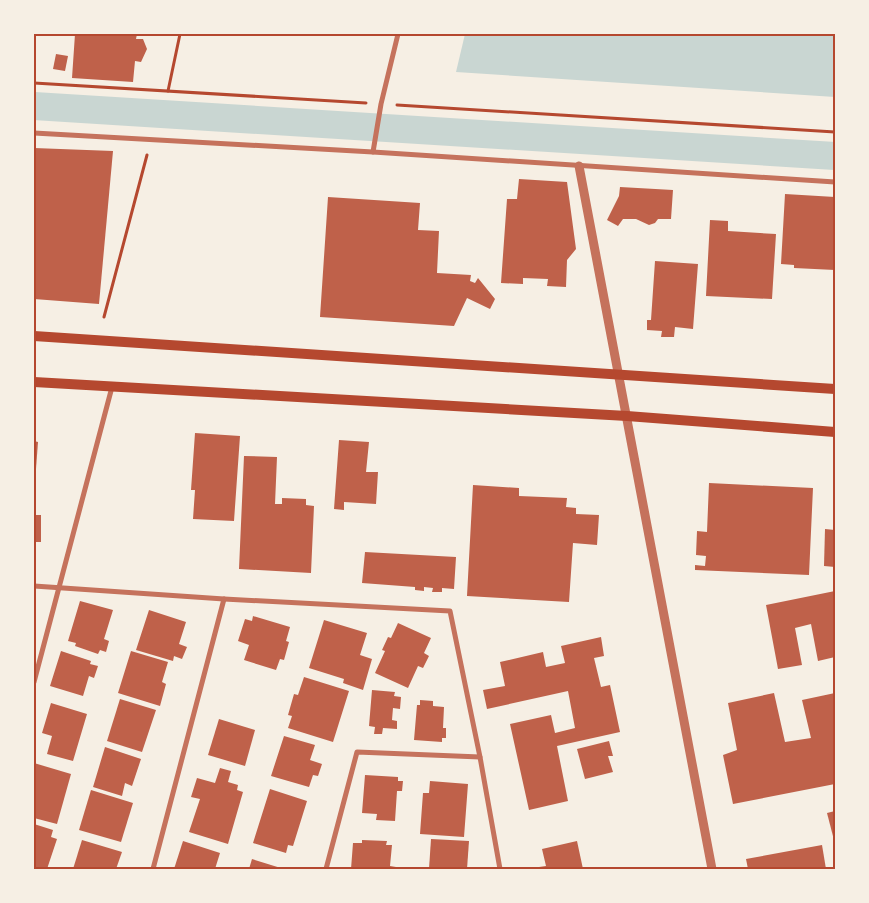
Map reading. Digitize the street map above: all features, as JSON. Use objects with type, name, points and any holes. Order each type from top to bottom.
[{"type":"main road","points":[[34,336],[835,389]]},
{"type":"main road","points":[[34,382],[627,416],[835,432]]},
{"type":"street","points":[[373,152],[381,104],[398,34]]},
{"type":"street","points":[[34,132],[835,182]]},
{"type":"street","points":[[579,166],[712,869]]},
{"type":"street","points":[[34,682],[112,387]]},
{"type":"street","points":[[34,586],[224,599],[450,611],[480,757],[500,869]]},
{"type":"street","points":[[153,869],[224,599]]},
{"type":"street","points":[[326,869],[357,752],[480,757]]},
{"type":"path","points":[[168,91],[180,34]]},
{"type":"path","points":[[34,84],[835,132]]},
{"type":"path","points":[[104,317],[151,139]]},
{"type":"shaded area","points":[[465,34],[835,34],[835,97],[456,72]]},
{"type":"building","points":[[75,34],[137,34],[136,39],[143,39],[147,49],[141,62],[135,61],[133,82],[72,78]]},
{"type":"building","points":[[56,54],[68,56],[65,71],[53,69]]},
{"type":"building","points":[[34,148],[113,151],[99,304],[34,299]]},
{"type":"building","points":[[519,179],[567,182],[576,249],[567,260],[566,287],[547,286],[548,279],[523,278],[523,284],[501,283],[507,199],[517,199]]},
{"type":"building","points":[[620,187],[673,190],[671,219],[658,219],[655,223],[649,225],[636,219],[623,219],[618,226],[607,220],[619,196]]},
{"type":"building","points":[[785,194],[835,197],[835,270],[794,268],[794,265],[781,264]]},
{"type":"building","points":[[328,197],[420,203],[418,230],[439,231],[437,273],[471,275],[470,281],[475,283],[478,278],[495,299],[490,309],[467,298],[454,326],[320,317]]},
{"type":"building","points":[[710,220],[728,221],[728,231],[776,234],[772,299],[706,296]]},
{"type":"building","points":[[655,261],[698,264],[693,329],[675,327],[674,337],[661,337],[662,331],[647,330],[647,320],[651,320]]},
{"type":"building","points":[[195,433],[240,436],[234,521],[193,519],[195,490],[191,490]]},
{"type":"building","points":[[339,440],[369,442],[366,472],[378,472],[376,504],[344,502],[344,510],[334,509]]},
{"type":"building","points":[[34,441],[38,442],[35,482],[34,482]]},
{"type":"building","points":[[244,456],[277,457],[275,504],[282,504],[282,498],[306,499],[306,505],[314,506],[311,573],[239,569]]},
{"type":"building","points":[[709,483],[813,488],[809,575],[695,570],[695,565],[705,566],[706,556],[696,555],[697,531],[707,532]]},
{"type":"building","points":[[473,485],[519,488],[519,496],[567,498],[566,507],[576,508],[576,514],[599,515],[597,545],[573,543],[569,602],[467,596]]},
{"type":"building","points":[[34,515],[41,515],[41,542],[34,542]]},
{"type":"building","points":[[825,529],[835,530],[835,567],[824,566]]},
{"type":"building","points":[[365,552],[456,557],[454,589],[442,588],[442,592],[432,592],[433,588],[424,587],[424,591],[415,590],[415,587],[362,583]]},
{"type":"building","points":[[835,591],[835,657],[818,661],[811,624],[795,628],[802,665],[778,669],[766,605]]},
{"type":"building","points":[[80,601],[113,610],[104,639],[109,641],[106,652],[100,650],[98,654],[75,646],[76,643],[68,641]]},
{"type":"building","points":[[149,610],[186,622],[179,644],[187,647],[182,659],[174,656],[173,661],[136,650]]},
{"type":"building","points":[[253,616],[290,627],[286,641],[289,642],[284,660],[280,659],[276,670],[244,660],[249,645],[238,641],[245,619],[252,621]]},
{"type":"building","points":[[324,620],[367,633],[360,655],[372,659],[363,690],[343,683],[344,679],[309,668]]},
{"type":"building","points":[[398,623],[431,638],[424,653],[429,656],[423,668],[418,666],[408,688],[375,673],[385,651],[382,650],[388,637],[391,638]]},
{"type":"building","points":[[601,637],[604,656],[594,658],[601,687],[610,685],[620,732],[557,746],[568,801],[529,810],[510,724],[551,715],[555,733],[575,728],[568,691],[487,709],[483,690],[505,686],[500,662],[543,652],[546,667],[565,663],[561,646]]},
{"type":"building","points":[[61,651],[91,661],[90,664],[98,666],[94,678],[89,676],[83,696],[50,686]]},
{"type":"building","points":[[131,651],[168,662],[162,682],[166,684],[160,706],[118,693]]},
{"type":"building","points":[[304,677],[349,691],[333,742],[288,728],[292,716],[288,715],[294,694],[298,695]]},
{"type":"building","points":[[372,690],[395,692],[394,696],[401,697],[400,709],[393,708],[392,720],[397,721],[397,729],[383,728],[382,734],[374,734],[375,727],[369,726]]},
{"type":"building","points":[[774,693],[785,742],[811,738],[802,700],[835,693],[835,784],[733,804],[723,755],[737,750],[728,703]]},
{"type":"building","points":[[120,699],[156,710],[142,752],[107,741]]},
{"type":"building","points":[[420,700],[433,701],[433,706],[444,707],[443,728],[446,728],[446,738],[442,738],[442,742],[414,740],[417,705],[420,705]]},
{"type":"building","points":[[51,703],[87,714],[73,761],[47,754],[52,736],[42,733]]},
{"type":"building","points":[[219,719],[255,730],[245,766],[208,755]]},
{"type":"building","points":[[284,736],[315,745],[310,760],[322,764],[318,776],[313,775],[309,787],[271,776]]},
{"type":"building","points":[[609,741],[613,756],[608,756],[613,772],[585,779],[577,749]]},
{"type":"building","points":[[105,747],[141,759],[132,786],[125,783],[122,796],[93,787]]},
{"type":"building","points":[[34,763],[71,774],[57,824],[34,818]]},
{"type":"building","points":[[220,768],[231,771],[228,782],[238,785],[237,790],[243,792],[228,844],[189,832],[200,799],[191,797],[197,778],[215,783]]},
{"type":"building","points":[[365,775],[398,777],[398,781],[403,781],[402,791],[397,791],[395,821],[376,820],[377,814],[362,813]]},
{"type":"building","points":[[430,781],[468,784],[464,837],[420,834],[423,793],[429,793]]},
{"type":"building","points":[[270,789],[307,801],[293,846],[288,845],[286,853],[253,843]]},
{"type":"building","points":[[91,790],[133,803],[121,842],[79,830]]},
{"type":"building","points":[[835,811],[835,844],[827,813]]},
{"type":"building","points":[[34,824],[53,830],[51,837],[57,839],[47,869],[34,868]]},
{"type":"building","points":[[431,839],[469,841],[467,869],[429,869]]},
{"type":"building","points":[[82,840],[122,852],[116,869],[73,869]]},
{"type":"building","points":[[362,840],[387,841],[386,845],[392,845],[390,866],[396,867],[395,869],[351,869],[353,843],[362,843]]},
{"type":"building","points":[[183,841],[220,853],[215,869],[174,869]]},
{"type":"building","points":[[577,841],[583,869],[540,869],[539,867],[546,866],[542,849]]},
{"type":"building","points":[[822,845],[826,869],[748,869],[746,859]]},
{"type":"building","points":[[252,859],[284,869],[249,869]]},
{"type":"waterway","points":[[34,106],[835,156]]}]
